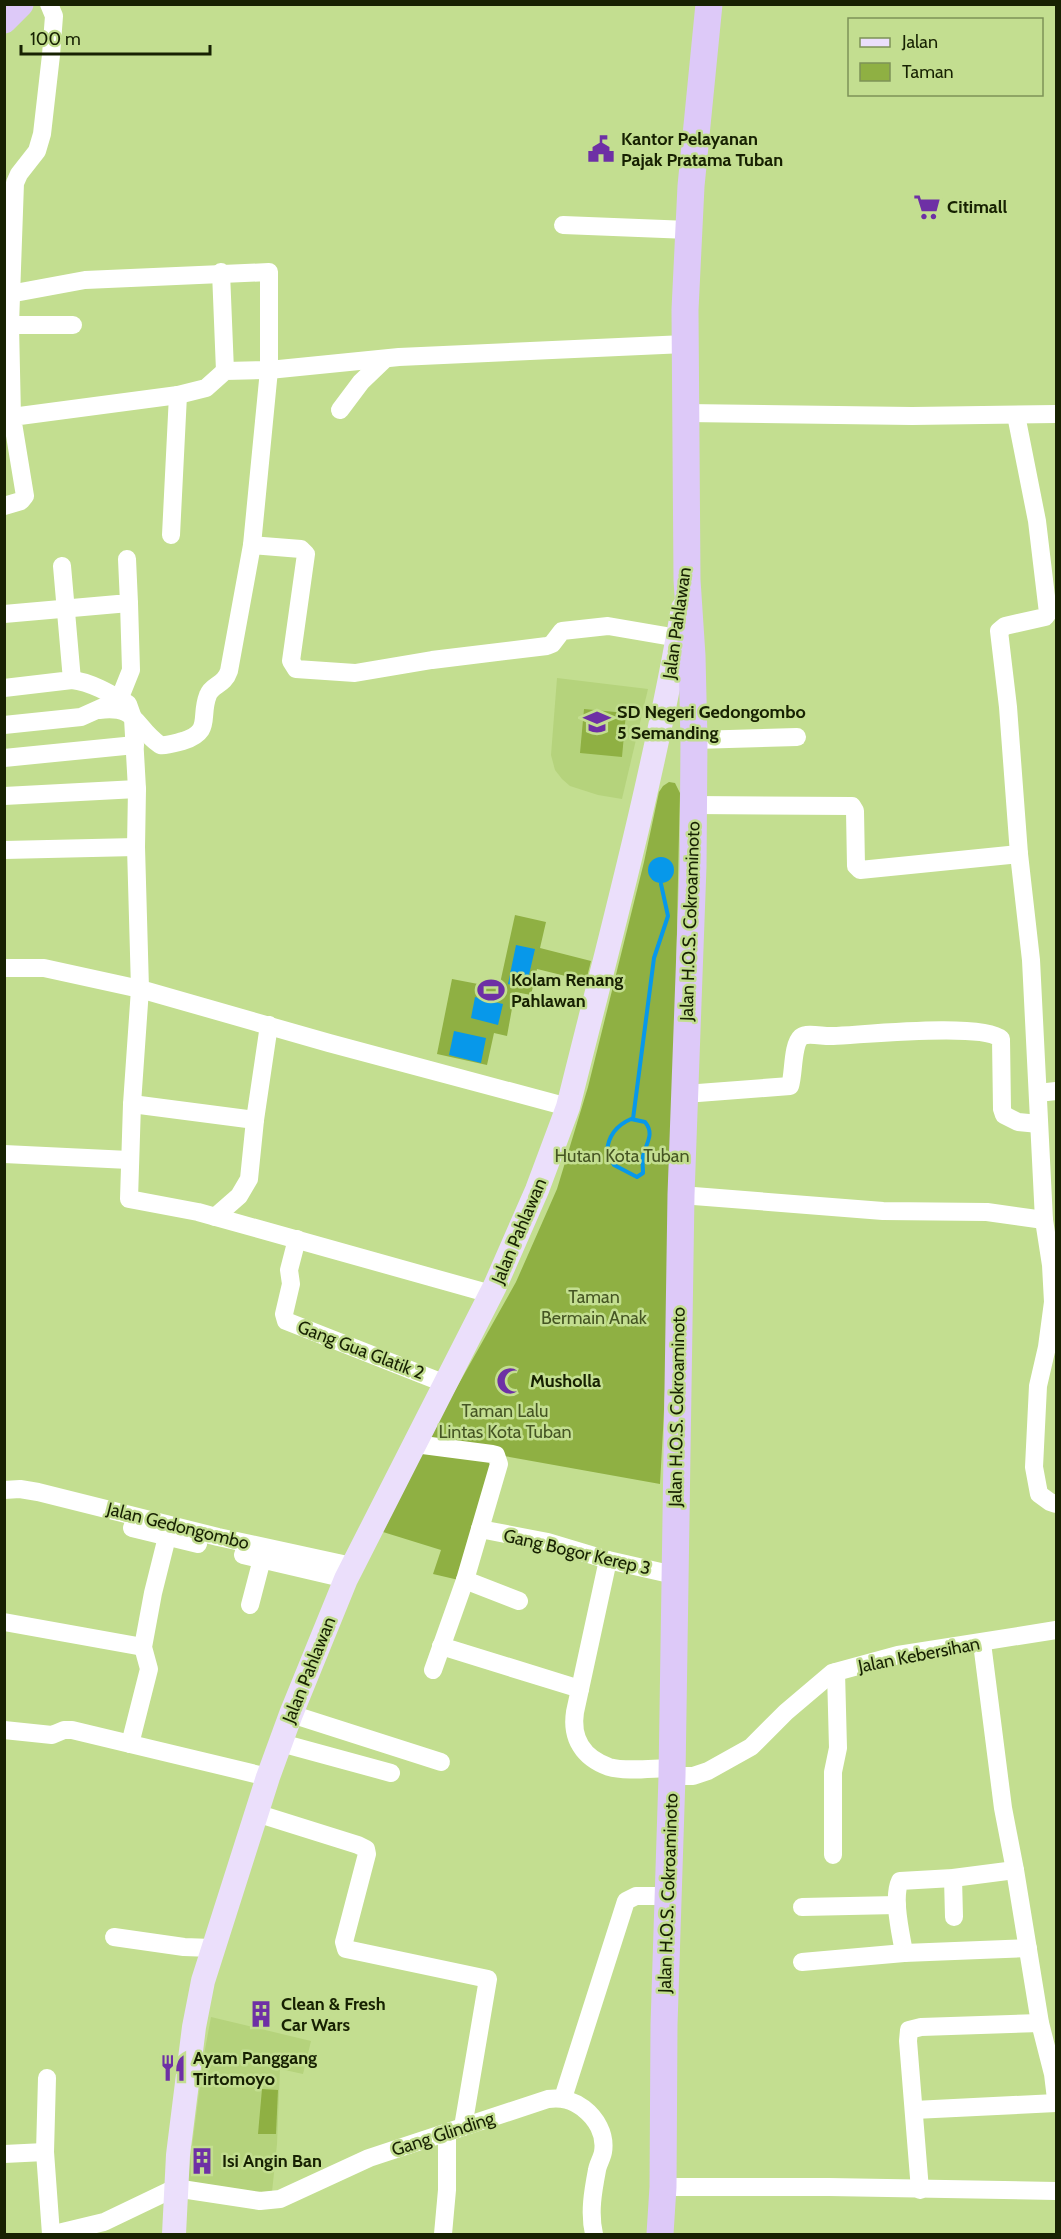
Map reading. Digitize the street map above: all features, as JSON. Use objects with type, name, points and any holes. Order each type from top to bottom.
[{"type":"highway","points":[[4,20],[21,4]]},
{"type":"highway","name":"Jalan Pahlawan","points":[[687,579],[685,344],[689,230],[709,4]]},
{"type":"highway","name":"Jalan H.O.S. Cokroaminoto","points":[[660,2235],[663,2187],[663,2049],[672,1772],[681,1195],[693,866],[694,740],[687,579]]},
{"type":"main road","name":"Jalan Pahlawan","points":[[174,2235],[175,2188],[194,2027],[212,1948],[268,1777],[349,1572],[491,1294],[537,1190],[568,1107],[625,873],[678,638],[687,579]]},
{"type":"street","points":[[4,506],[21,501],[24,496],[8,397],[10,325],[8,294],[15,183],[37,151],[42,134],[54,16],[49,4]]},
{"type":"street","points":[[563,225],[689,230]]},
{"type":"street","points":[[8,294],[85,280],[221,272],[266,271],[269,273],[269,370],[252,545],[229,670],[223,682],[208,694],[203,729],[193,737],[163,746],[151,739],[123,710],[99,710]]},
{"type":"street","points":[[221,272],[225,371]]},
{"type":"street","points":[[10,325],[73,325]]},
{"type":"street","points":[[12,417],[178,395],[206,388],[225,371],[269,370],[399,357],[685,344]]},
{"type":"street","points":[[340,410],[361,382],[385,359]]},
{"type":"street","points":[[171,535],[178,395]]},
{"type":"street","points":[[686,413],[1056,414]]},
{"type":"street","points":[[1016,415],[1037,521],[1048,613],[1045,618],[1005,626],[999,631],[1031,960],[1044,1220],[1051,1265],[1053,1302],[1047,1347],[1038,1386],[1034,1467],[1039,1494],[1056,1504]]},
{"type":"street","points":[[252,545],[301,549],[306,554],[291,661],[296,669],[355,673],[432,660],[547,646],[552,644],[562,631],[608,626],[678,638]]},
{"type":"street","points":[[4,725],[74,718],[99,710],[121,695],[131,670],[127,559]]},
{"type":"street","points":[[62,566],[72,680]]},
{"type":"street","points":[[4,614],[129,603]]},
{"type":"street","points":[[4,688],[72,680],[81,681],[129,705],[133,718],[137,789],[136,847],[140,989],[129,1160],[128,1197],[131,1201],[198,1212],[297,1239],[405,1278],[491,1294]]},
{"type":"street","points":[[694,740],[797,737]]},
{"type":"street","points":[[4,758],[135,745]]},
{"type":"street","points":[[4,796],[137,789]]},
{"type":"street","points":[[693,805],[852,806],[855,811],[856,866],[860,870],[1019,854]]},
{"type":"street","points":[[4,850],[136,847]]},
{"type":"street","points":[[4,968],[44,968],[140,989],[568,1107]]},
{"type":"street","points":[[215,1217],[238,1196],[249,1179],[269,1025]]},
{"type":"street","points":[[685,1094],[788,1087],[799,1040],[806,1035],[831,1036],[934,1030],[992,1034],[1001,1039],[1004,1115],[1018,1122],[1039,1124]]},
{"type":"street","points":[[1038,1093],[1056,1091]]},
{"type":"street","points":[[132,1104],[255,1120]]},
{"type":"street","points":[[4,1154],[129,1160]]},
{"type":"street","points":[[681,1195],[883,1211],[987,1212],[1044,1220]]},
{"type":"street","name":"Gang Gua Glatik 2","points":[[297,1239],[289,1270],[291,1284],[284,1314],[286,1321],[381,1349],[446,1384]]},
{"type":"street","name":"Gang Bogor Kerep 3","points":[[414,1444],[496,1455],[499,1464],[465,1580],[433,1670]]},
{"type":"street","name":"Jalan Gedongombo","points":[[4,1490],[38,1492],[349,1572]]},
{"type":"street","name":"Jalan Gedongombo","points":[[4,1502],[36,1503],[262,1559],[349,1572]]},
{"type":"street","name":"Gang Bogor Kerep 3","points":[[480,1529],[548,1542],[608,1560],[674,1575]]},
{"type":"street","points":[[130,1744],[149,1669],[143,1647],[153,1593],[168,1537]]},
{"type":"street","points":[[250,1605],[262,1559]]},
{"type":"street","name":"Jalan Kebersihan","points":[[608,1560],[573,1725],[575,1738],[593,1758],[610,1767],[693,1776],[708,1771],[751,1747],[786,1712],[828,1675],[836,1671],[898,1655],[1056,1630]]},
{"type":"street","points":[[465,1580],[519,1601]]},
{"type":"street","points":[[4,1622],[143,1647]]},
{"type":"street","points":[[981,1643],[1001,1796],[1040,2023],[1053,2074],[1056,2098]]},
{"type":"street","points":[[441,1646],[580,1689]]},
{"type":"street","points":[[833,1855],[833,1772],[838,1748],[836,1671]]},
{"type":"street","points":[[291,1714],[441,1762]]},
{"type":"street","points":[[4,1730],[52,1735],[72,1730],[268,1777]]},
{"type":"street","points":[[281,1743],[391,1773]]},
{"type":"street","points":[[256,1813],[366,1849],[367,1854],[344,1942],[346,1949],[488,1979],[455,2130],[443,2235]]},
{"type":"street","points":[[904,1953],[897,1905],[900,1881],[953,1878],[1015,1870]]},
{"type":"street","points":[[953,1878],[954,1917]]},
{"type":"street","points":[[594,2235],[592,2211],[594,2190],[603,2152],[603,2139],[595,2120],[587,2112],[563,2098],[626,1901],[636,1896],[668,1896]]},
{"type":"street","points":[[802,1907],[897,1905]]},
{"type":"street","points":[[114,1937],[184,1947],[212,1948]]},
{"type":"street","points":[[802,1962],[904,1953],[1028,1948]]},
{"type":"street","points":[[920,2190],[909,2030],[921,2027],[1040,2023]]},
{"type":"street","points":[[47,2078],[45,2152],[53,2235],[104,2222],[175,2188]]},
{"type":"street","name":"Gang Glinding","points":[[175,2188],[271,2202],[369,2158],[548,2099],[563,2098]]},
{"type":"street","points":[[914,2110],[1056,2103]]},
{"type":"street","points":[[4,2154],[45,2152]]},
{"type":"street","points":[[663,2187],[1056,2191]]},
{"type":"shaded area","name":"SD Negeri Gedongombo 5 Semanding","points":[[557,678],[648,689],[622,799],[598,795],[570,786],[555,770],[551,755]]},
{"type":"shaded area","points":[[211,2017],[311,2041],[303,2074],[280,2069],[277,2144],[272,2192],[254,2194],[187,2185]]},
{"type":"green space","points":[[584,709],[626,713],[622,757],[580,753]]},
{"type":"green space","points":[[669,782],[675,783],[680,793],[671,1225],[660,1484],[426,1442],[516,1282],[557,1189],[588,1087],[659,792]]},
{"type":"green space","name":"Kolam Renang Pahlawan","points":[[515,915],[546,922],[540,948],[591,961],[586,981],[537,969],[531,995],[515,992],[507,1036],[494,1033],[487,1065],[437,1054],[452,979],[499,988]]},
{"type":"green space","points":[[423,1449],[493,1457],[463,1581],[433,1574],[441,1550],[383,1532]]},
{"type":"green space","points":[[262,2089],[278,2090],[276,2134],[258,2134]]},
{"type":"water","points":[[661,857],[670,861],[674,870],[670,879],[661,883],[652,879],[648,870],[652,861]]},
{"type":"water","points":[[516,945],[535,949],[526,988],[508,984]]},
{"type":"water","points":[[475,997],[503,1004],[498,1025],[471,1018]]},
{"type":"water","points":[[454,1031],[486,1038],[481,1063],[449,1055]]},
{"type":"waterway","points":[[633,1119],[654,958],[668,916],[661,884]]},
{"type":"waterway","points":[[631,1119],[645,1122],[650,1135],[643,1156],[643,1173],[637,1177],[614,1165],[607,1152],[614,1132],[621,1124],[631,1119]]},
{"type":"place","name":"Kantor Pelayanan Pajak Pratama Tuban","points":[[601,149]]},
{"type":"place","name":"Citimall","points":[[927,207]]},
{"type":"place","name":"SD Negeri Gedongombo 5 Semanding","points":[[597,722]]},
{"type":"place","name":"Kolam Renang Pahlawan","points":[[491,990]]},
{"type":"place","name":"Musholla","points":[[510,1381]]},
{"type":"place","name":"Clean & Fresh Car Wars","points":[[261,2014]]},
{"type":"place","name":"Ayam Panggang Tirtomoyo","points":[[173,2068]]},
{"type":"place","name":"Isi Angin Ban","points":[[202,2161]]},
{"type":"park label","name":"Hutan Kota Tuban","points":[[622,1156]]},
{"type":"park label","name":"Taman Bermain Anak","points":[[594,1307]]},
{"type":"park label","name":"Taman Lalu Lintas Kota Tuban","points":[[505,1421]]}]
